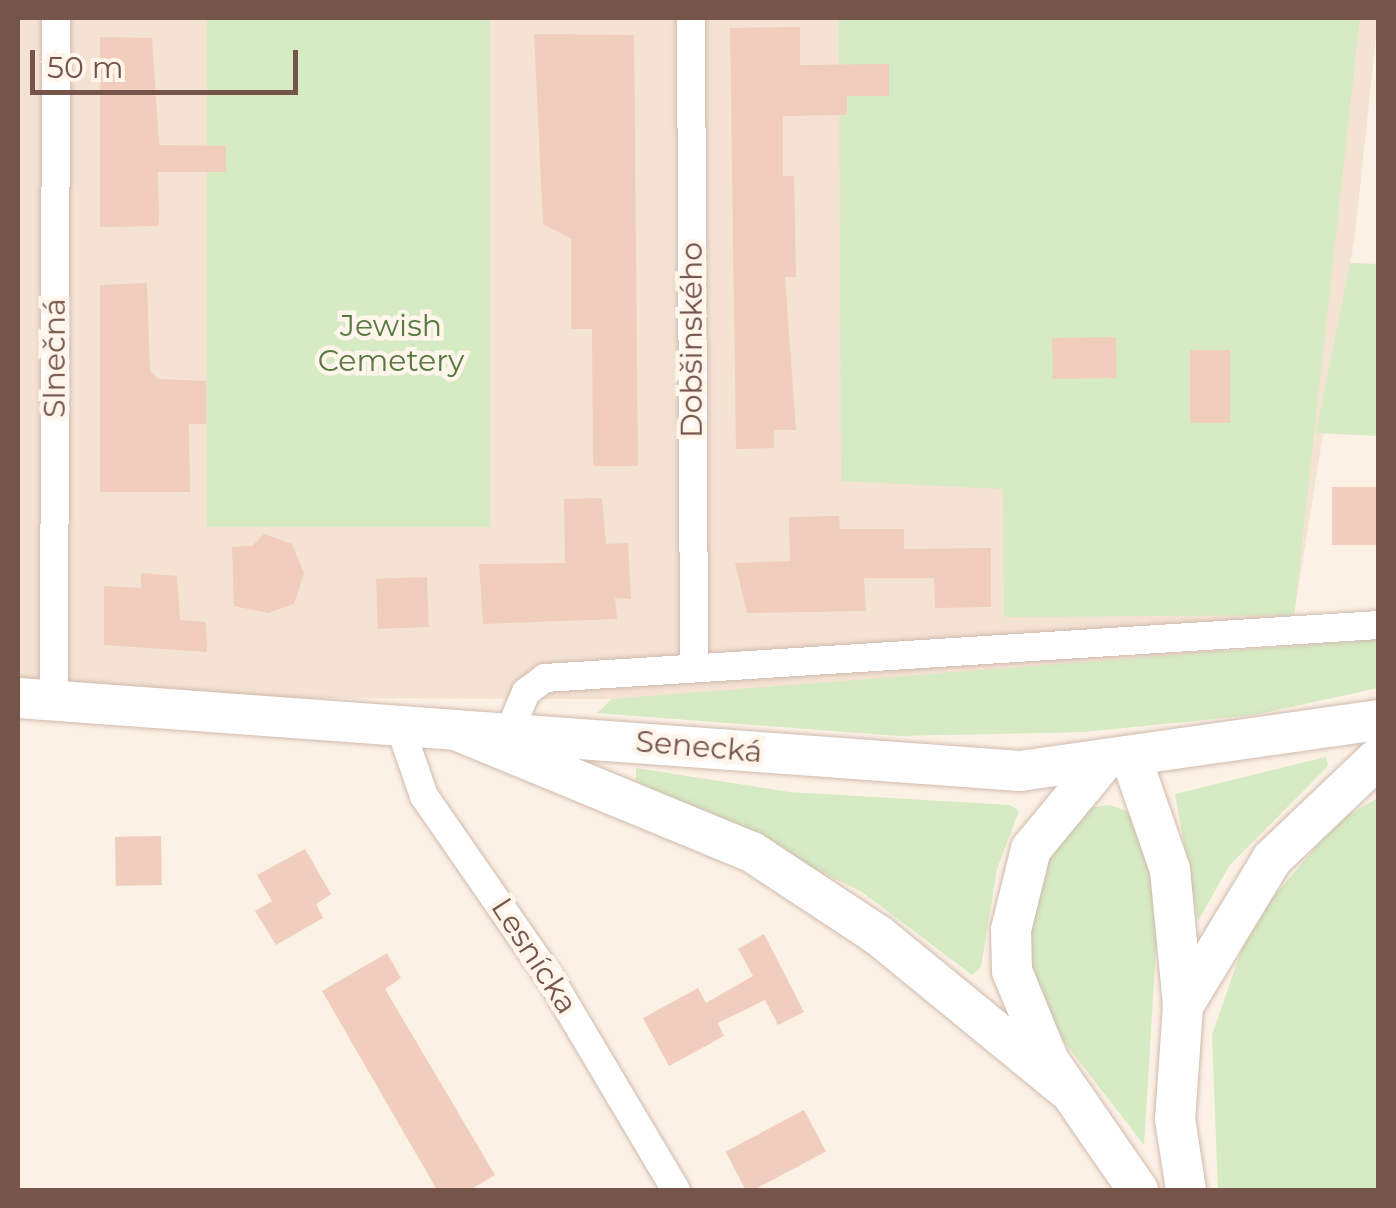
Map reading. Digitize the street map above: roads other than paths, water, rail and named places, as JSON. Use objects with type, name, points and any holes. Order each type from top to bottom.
[{"type":"main road","name":"Senecká","points":[[36,698],[446,724],[935,769],[1117,761],[1378,720]]},
{"type":"main road","points":[[446,724],[508,759],[688,821],[782,870],[1064,1087]]},
{"type":"main road","points":[[1183,1006],[1272,858],[1378,758]]},
{"type":"main road","points":[[1138,1190],[1064,1087],[1024,1017],[1011,930],[1030,849],[1117,761],[1170,870],[1183,1006],[1175,1119],[1186,1190]]},
{"type":"street","name":"Slnečná","points":[[36,698],[56,18]]},
{"type":"street","name":"Dobšinského","points":[[691,18],[694,663]]},
{"type":"street","points":[[510,730],[526,692],[545,678],[694,663],[1378,625]]},
{"type":"street","name":"Lesnícka","points":[[398,721],[424,796],[550,978],[676,1190]]},
{"type":"park label","name":"Jewish Cemetery","points":[[391,343]]}]
